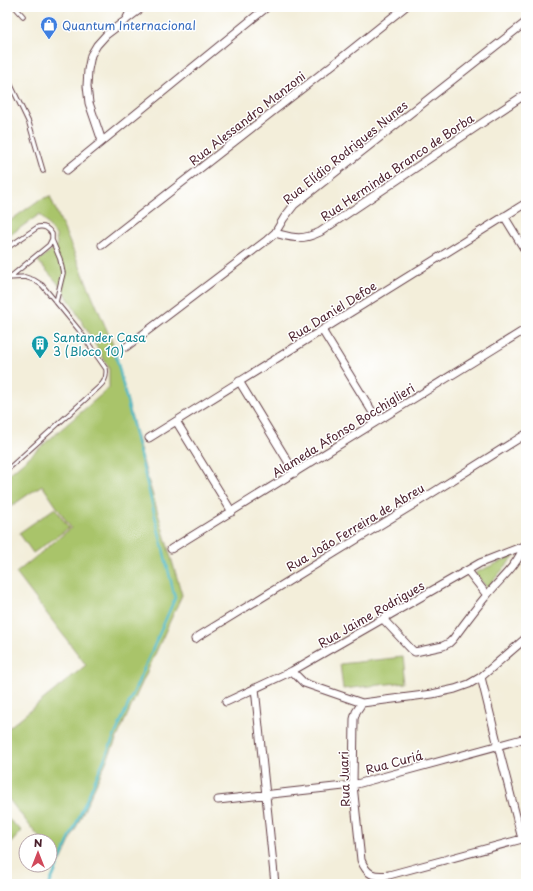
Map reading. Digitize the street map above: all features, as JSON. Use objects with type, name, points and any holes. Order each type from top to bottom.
[{"type":"street","points":[[125,22],[132,7]]},
{"type":"street","points":[[102,141],[89,103],[87,86],[88,70],[92,55],[97,45],[106,35],[143,7]]},
{"type":"street","points":[[67,170],[267,7]]},
{"type":"street","name":"Rua Alessandro Manzoni","points":[[102,245],[405,7]]},
{"type":"street","name":"Rua Elídio Rodrigues Nunes","points":[[126,346],[267,240],[275,233],[294,205],[526,22]]},
{"type":"street","name":"Rua Herminda Branco de Borba","points":[[275,233],[301,238],[320,232],[526,94]]},
{"type":"street","name":"Rua Daniel Defoe","points":[[149,438],[526,203]]},
{"type":"street","points":[[504,216],[526,252]]},
{"type":"street","name":"Alameda Afonso Bocchiglieri","points":[[171,549],[526,329]]},
{"type":"street","points":[[322,330],[378,421]]},
{"type":"street","points":[[239,381],[295,473]]},
{"type":"street","points":[[176,421],[232,512]]},
{"type":"street","name":"Rua João Ferreira de Abreu","points":[[195,639],[526,434]]},
{"type":"street","points":[[384,619],[415,652],[450,643],[487,595],[513,566],[525,545]]},
{"type":"street","name":"Rua Jaime Rodrigues","points":[[226,702],[292,671],[488,560],[525,545]]},
{"type":"street","points":[[468,571],[487,595]]},
{"type":"street","points":[[292,671],[304,683],[362,703],[432,694],[470,684],[481,677],[526,638]]},
{"type":"street","points":[[481,677],[498,746],[524,838]]},
{"type":"street","points":[[255,688],[274,884]]},
{"type":"street","name":"Rua Juari","points":[[362,703],[356,712],[354,719],[353,785],[361,860],[365,869],[372,875],[389,875],[524,838]]},
{"type":"street","name":"Rua Curiá","points":[[218,800],[353,785],[526,738]]},
{"type":"lane","points":[[15,7],[23,16]]},
{"type":"lane","points":[[7,77],[29,123],[43,171]]},
{"type":"lane","points":[[7,248],[38,227],[43,226],[47,228],[52,234],[52,239],[60,259],[63,273],[56,302]]},
{"type":"lane","points":[[8,278],[49,244],[52,239]]},
{"type":"lane","points":[[7,470],[99,388],[104,383],[106,377],[106,369],[78,330],[42,285],[25,277],[8,278]]},
{"type":"green space","points":[[50,196],[114,347],[145,469],[182,595],[60,863],[58,860],[58,833],[36,833],[7,797],[7,729],[86,665],[16,573],[71,528],[42,485],[7,509],[7,476],[109,388],[109,368],[62,288],[38,261],[57,246],[56,235],[40,214],[7,237],[7,223],[39,200]]},
{"type":"green space","points":[[55,508],[69,528],[33,553],[19,533]]},
{"type":"green space","points":[[515,555],[487,588],[475,573]]},
{"type":"green space","points":[[403,657],[406,682],[343,689],[340,664]]},
{"type":"green space","points":[[7,818],[22,831],[18,833],[18,835],[7,847]]},
{"type":"waterway","points":[[50,884],[175,598],[114,348]]},
{"type":"place","name":"Quantum Internacional","points":[[49,40]]},
{"type":"place","name":"Santander Casa 3 (Bloco 10)","points":[[40,359]]}]
